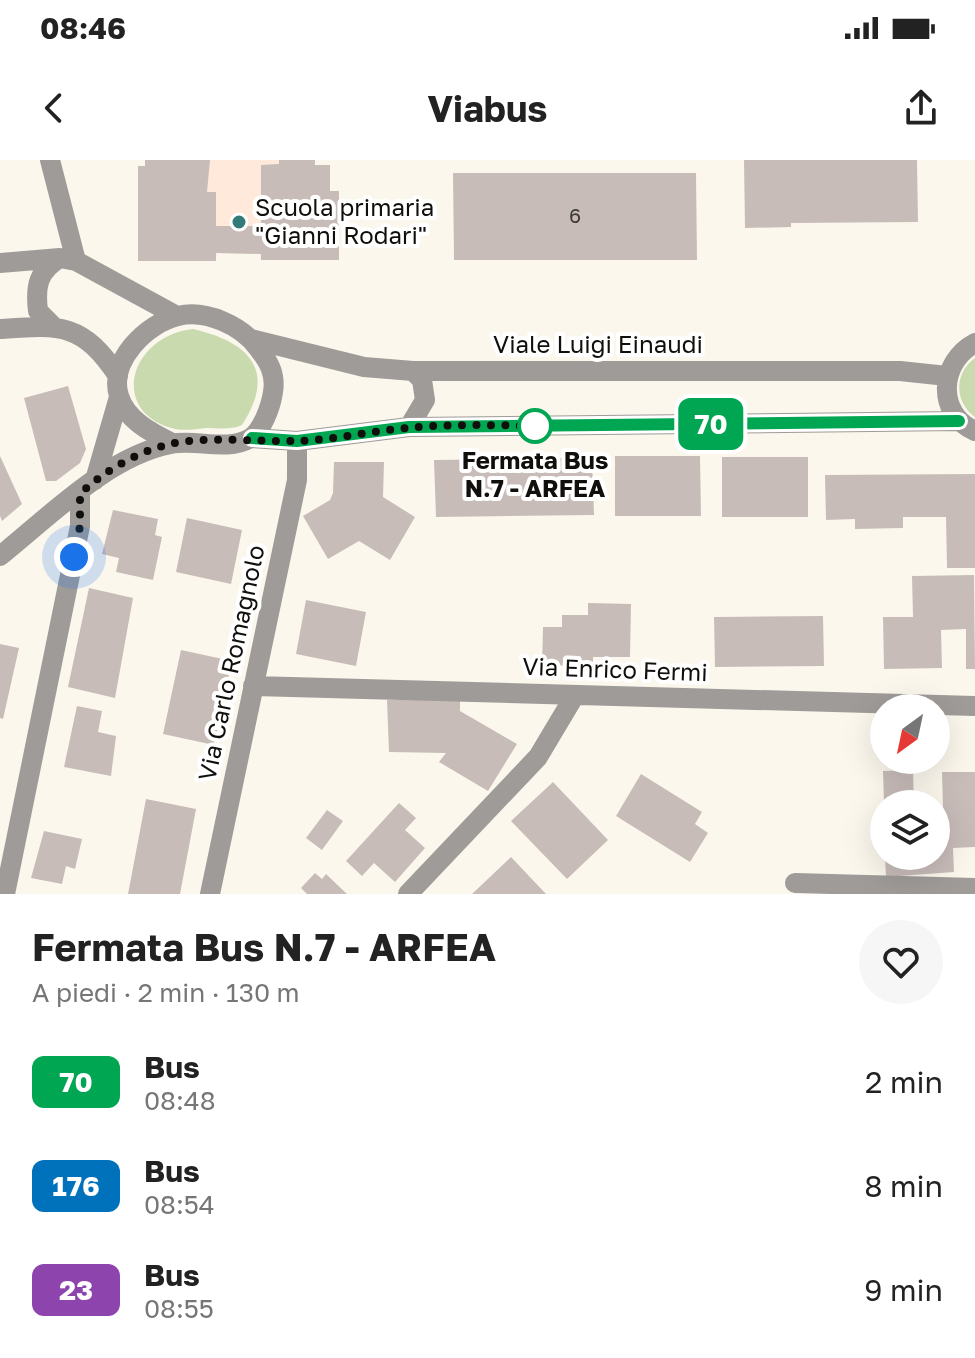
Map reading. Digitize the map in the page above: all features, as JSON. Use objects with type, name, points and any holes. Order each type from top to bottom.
[{"type":"street","points":[[50,160],[68,259]]},
{"type":"street","points":[[53,326],[38,311],[37,285],[47,265],[68,259]]},
{"type":"street","points":[[0,263],[68,259],[177,316]]},
{"type":"street","points":[[5,894],[87,487],[127,354],[148,330],[177,316],[194,315],[223,321],[251,339],[271,365],[275,384],[271,407],[252,438]]},
{"type":"street","points":[[0,329],[53,326],[67,329],[100,350],[137,423],[172,443]]},
{"type":"street","name":"Viale Luigi Einaudi","points":[[251,339],[364,367],[413,371],[900,371],[947,376]]},
{"type":"street","points":[[967,426],[948,400],[947,376],[959,354],[975,343]]},
{"type":"street","points":[[409,427],[425,400],[422,380],[413,371]]},
{"type":"street","points":[[0,556],[87,487],[130,458],[172,443],[238,443],[252,438],[297,441],[409,427],[967,426]]},
{"type":"street","name":"Via Carlo Romagnolo","points":[[210,894],[297,480],[297,441]]},
{"type":"street","name":"Via Enrico Fermi","points":[[253,686],[975,706]]},
{"type":"street","points":[[408,894],[538,757],[575,695]]},
{"type":"street","points":[[795,883],[975,888]]},
{"type":"shaded area","name":"Scuola primaria \"Gianni Rodari\"","points":[[145,160],[315,160],[315,165],[330,165],[330,191],[339,191],[339,260],[261,260],[260,254],[217,253],[216,261],[138,261],[138,166],[145,166]]},
{"type":"green space","points":[[193,329],[230,342],[252,362],[257,374],[257,389],[242,425],[175,429],[154,420],[141,408],[134,392],[135,376],[142,359],[154,345],[171,335]]},
{"type":"green space","points":[[975,358],[975,417],[963,404],[959,388],[963,371]]},
{"type":"building","name":"Scuola primaria \"Gianni Rodari\"","points":[[145,160],[210,160],[207,192],[216,192],[216,226],[261,226],[261,165],[279,164],[279,160],[315,160],[315,165],[330,165],[330,191],[339,191],[339,260],[261,260],[261,254],[216,253],[216,261],[138,261],[138,166],[145,166]]},
{"type":"building","points":[[744,160],[917,160],[918,222],[791,223],[791,227],[745,228]]},
{"type":"building","points":[[453,173],[696,173],[697,260],[454,260]]},
{"type":"building","points":[[68,386],[86,449],[80,463],[56,481],[46,481],[24,398]]},
{"type":"building","points":[[0,456],[22,504],[2,521],[0,516]]},
{"type":"building","points":[[615,456],[700,456],[701,516],[615,516]]},
{"type":"building","points":[[722,457],[808,457],[808,517],[722,517]]},
{"type":"building","points":[[592,458],[594,515],[436,517],[434,460]]},
{"type":"building","points":[[334,462],[384,462],[383,497],[415,517],[390,560],[359,541],[328,559],[303,516],[330,500]]},
{"type":"building","points":[[975,474],[975,568],[947,568],[946,517],[903,517],[903,528],[855,529],[855,519],[826,520],[825,475]]},
{"type":"building","points":[[113,510],[158,519],[155,535],[162,537],[153,580],[116,572],[119,558],[102,554]]},
{"type":"building","points":[[187,518],[242,530],[231,584],[176,572]]},
{"type":"building","points":[[974,575],[975,669],[966,669],[966,629],[941,630],[942,668],[884,669],[883,617],[913,617],[912,576]]},
{"type":"building","points":[[89,588],[133,598],[115,698],[68,687]]},
{"type":"building","points":[[306,600],[366,612],[356,666],[296,654]]},
{"type":"building","points":[[588,603],[631,604],[630,657],[593,657],[593,666],[542,665],[543,627],[562,627],[562,615],[588,615]]},
{"type":"building","points":[[823,616],[824,666],[715,667],[714,617]]},
{"type":"building","points":[[0,644],[19,648],[3,719],[0,718]]},
{"type":"building","points":[[181,650],[232,661],[214,745],[163,734]]},
{"type":"building","points":[[387,700],[460,700],[460,711],[517,744],[488,791],[439,762],[446,753],[389,752]]},
{"type":"building","points":[[77,706],[102,711],[98,732],[116,736],[111,776],[64,767]]},
{"type":"building","points":[[975,772],[975,847],[953,848],[954,872],[886,877],[886,870],[950,870],[950,790],[942,790],[942,774]]},
{"type":"building","points":[[641,774],[702,812],[695,824],[708,833],[690,862],[616,816]]},
{"type":"building","points":[[883,774],[913,774],[914,790],[884,790]]},
{"type":"building","points":[[553,782],[608,840],[567,879],[511,821]]},
{"type":"building","points":[[146,799],[196,809],[180,894],[128,894]]},
{"type":"building","points":[[399,803],[416,818],[405,830],[425,848],[395,882],[374,863],[362,876],[346,861]]},
{"type":"building","points":[[327,810],[343,821],[322,850],[306,838]]},
{"type":"building","points":[[44,831],[82,839],[75,869],[66,866],[62,884],[31,878]]},
{"type":"building","points":[[511,857],[546,894],[472,894]]},
{"type":"building","points":[[315,873],[322,879],[326,874],[347,894],[307,894],[301,888]]},
{"type":"bus line","name":"70","points":[[252,438],[297,441],[409,427],[959,421]]},
{"type":"place","name":"Scuola primaria \"Gianni Rodari\"","points":[[239,222]]},
{"type":"place","name":"Fermata Bus N.7 - ARFEA","points":[[535,426]]},
{"type":"route","points":[[74,557],[80,526],[80,494],[95,480],[130,458],[172,443],[238,443],[252,438],[297,441],[409,427],[535,426]]}]
